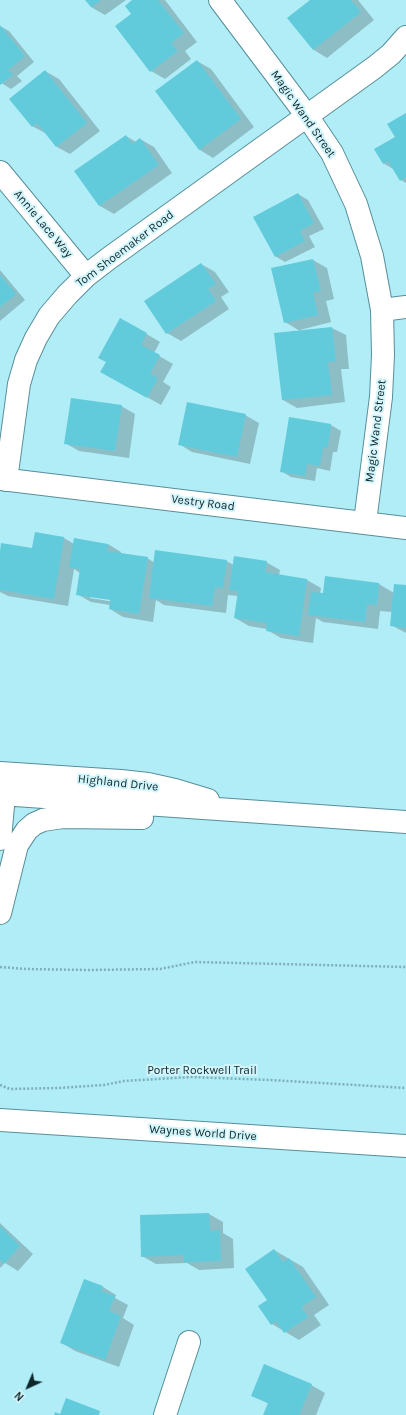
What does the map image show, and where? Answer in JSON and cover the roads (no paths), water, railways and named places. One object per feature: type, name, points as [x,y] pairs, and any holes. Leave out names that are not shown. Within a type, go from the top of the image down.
[{"type":"street","name":"Magic Wand Street","points":[[220,0],[307,116],[332,153],[356,204],[372,256],[382,310],[384,355],[381,397],[365,522]]},
{"type":"street","name":"Tom Shoemaker Road","points":[[3,479],[19,384],[26,360],[36,338],[49,316],[67,295],[86,276],[375,67],[391,54],[406,37]]},
{"type":"street","name":"Annie Lace Way","points":[[0,172],[86,276]]},
{"type":"street","points":[[382,310],[406,307]]},
{"type":"street","name":"Vestry Road","points":[[3,479],[406,528]]},
{"type":"street","name":"Highland Drive","points":[[0,773],[148,784],[175,790],[233,810]]},
{"type":"street","points":[[0,839],[2,794]]},
{"type":"street","name":"Highland Drive","points":[[2,794],[406,822]]},
{"type":"street","points":[[0,913],[17,845],[27,830],[43,820],[63,817],[177,818],[214,814],[233,810]]},
{"type":"street","name":"Waynes World Drive","points":[[0,1120],[406,1146]]},
{"type":"street","points":[[165,1415],[189,1342]]}]
